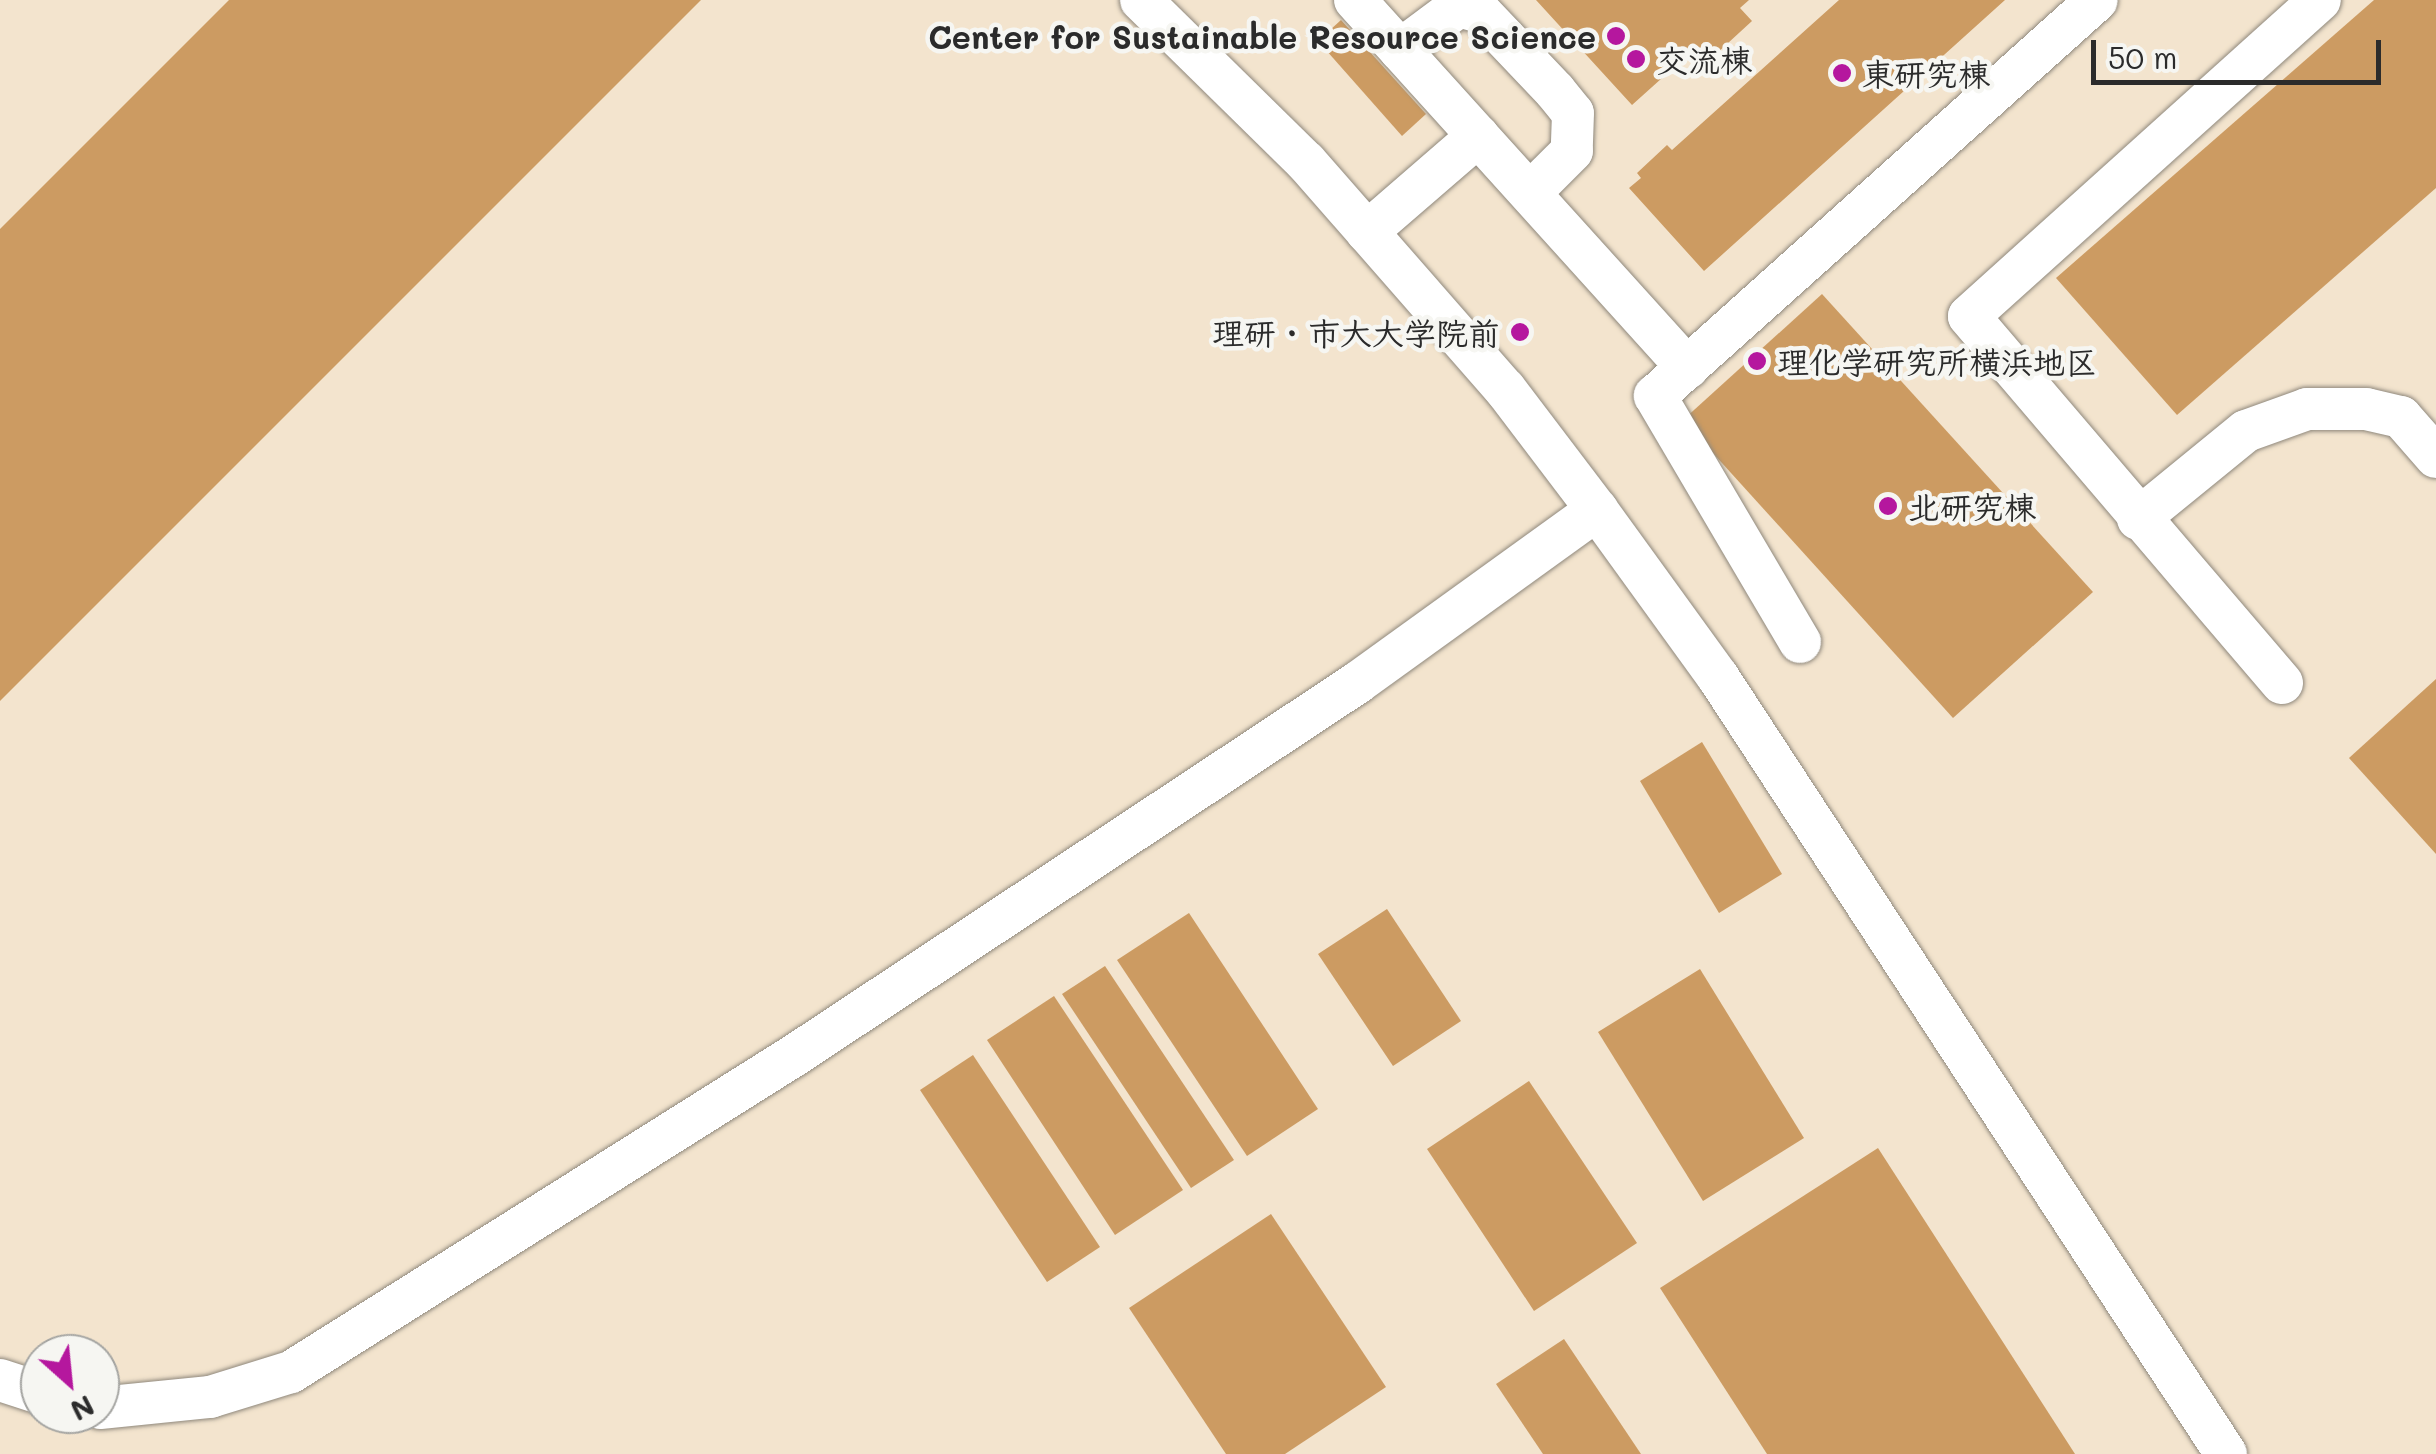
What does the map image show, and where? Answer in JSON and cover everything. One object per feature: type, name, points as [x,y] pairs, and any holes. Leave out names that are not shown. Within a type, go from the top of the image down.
[{"type":"street","points":[[1141,0],[1367,232],[1505,389],[1597,510],[1718,677],[2226,1454]]},
{"type":"street","points":[[1355,0],[1688,368]]},
{"type":"street","points":[[1800,642],[1656,404],[1655,396],[2097,0]]},
{"type":"street","points":[[2282,683],[2138,519],[1969,316],[2320,0]]},
{"type":"street","points":[[1400,50],[1460,6],[1480,12],[1555,91],[1572,113],[1572,151],[1530,194]]},
{"type":"street","points":[[1367,232],[1478,136]]},
{"type":"street","points":[[2138,519],[2246,431],[2307,409],[2366,409],[2401,417],[2436,457]]},
{"type":"street","points":[[120,1406],[210,1397],[290,1372],[828,1033],[1357,683],[1597,510]]},
{"type":"building","points":[[229,0],[701,0],[0,701],[0,229]]},
{"type":"building","name":"交流棟","points":[[1536,0],[1749,0],[1740,8],[1752,21],[1703,66],[1691,52],[1632,105]]},
{"type":"building","name":"東研究棟","points":[[1839,0],[2005,0],[1704,271],[1629,188],[1641,178],[1637,173],[1667,145],[1672,150]]},
{"type":"building","points":[[2374,0],[2436,0],[2436,188],[2177,415],[2056,278]]},
{"type":"building","points":[[1341,20],[1426,114],[1402,136],[1318,41]]},
{"type":"building","name":"北研究棟","points":[[1822,294],[2093,592],[1953,718],[1683,420]]},
{"type":"building","points":[[2436,679],[2436,854],[2349,758]]},
{"type":"building","points":[[1702,742],[1782,874],[1719,913],[1640,781]]},
{"type":"building","points":[[1387,909],[1461,1021],[1393,1066],[1318,954]]},
{"type":"building","points":[[1189,913],[1318,1109],[1247,1156],[1117,960]]},
{"type":"building","points":[[1105,966],[1234,1160],[1191,1188],[1062,994]]},
{"type":"building","points":[[1700,969],[1804,1138],[1703,1201],[1598,1032]]},
{"type":"building","points":[[1054,996],[1183,1190],[1115,1235],[987,1040]]},
{"type":"building","points":[[973,1055],[1100,1247],[1047,1282],[920,1090]]},
{"type":"building","points":[[1529,1081],[1637,1243],[1534,1311],[1427,1149]]},
{"type":"building","points":[[1878,1148],[2075,1454],[1767,1454],[1660,1288]]},
{"type":"building","points":[[1271,1214],[1386,1387],[1285,1454],[1226,1454],[1129,1308]]},
{"type":"building","points":[[1564,1339],[1641,1454],[1543,1454],[1496,1384]]},
{"type":"place","name":"Center for Sustainable Resource Science","points":[[1616,36]]},
{"type":"place","name":"交流棟","points":[[1636,59]]},
{"type":"place","name":"東研究棟","points":[[1842,73]]},
{"type":"place","name":"理研・市大大学院前","points":[[1520,332]]},
{"type":"place","name":"理化学研究所横浜地区","points":[[1757,361]]},
{"type":"place","name":"北研究棟","points":[[1888,506]]}]
